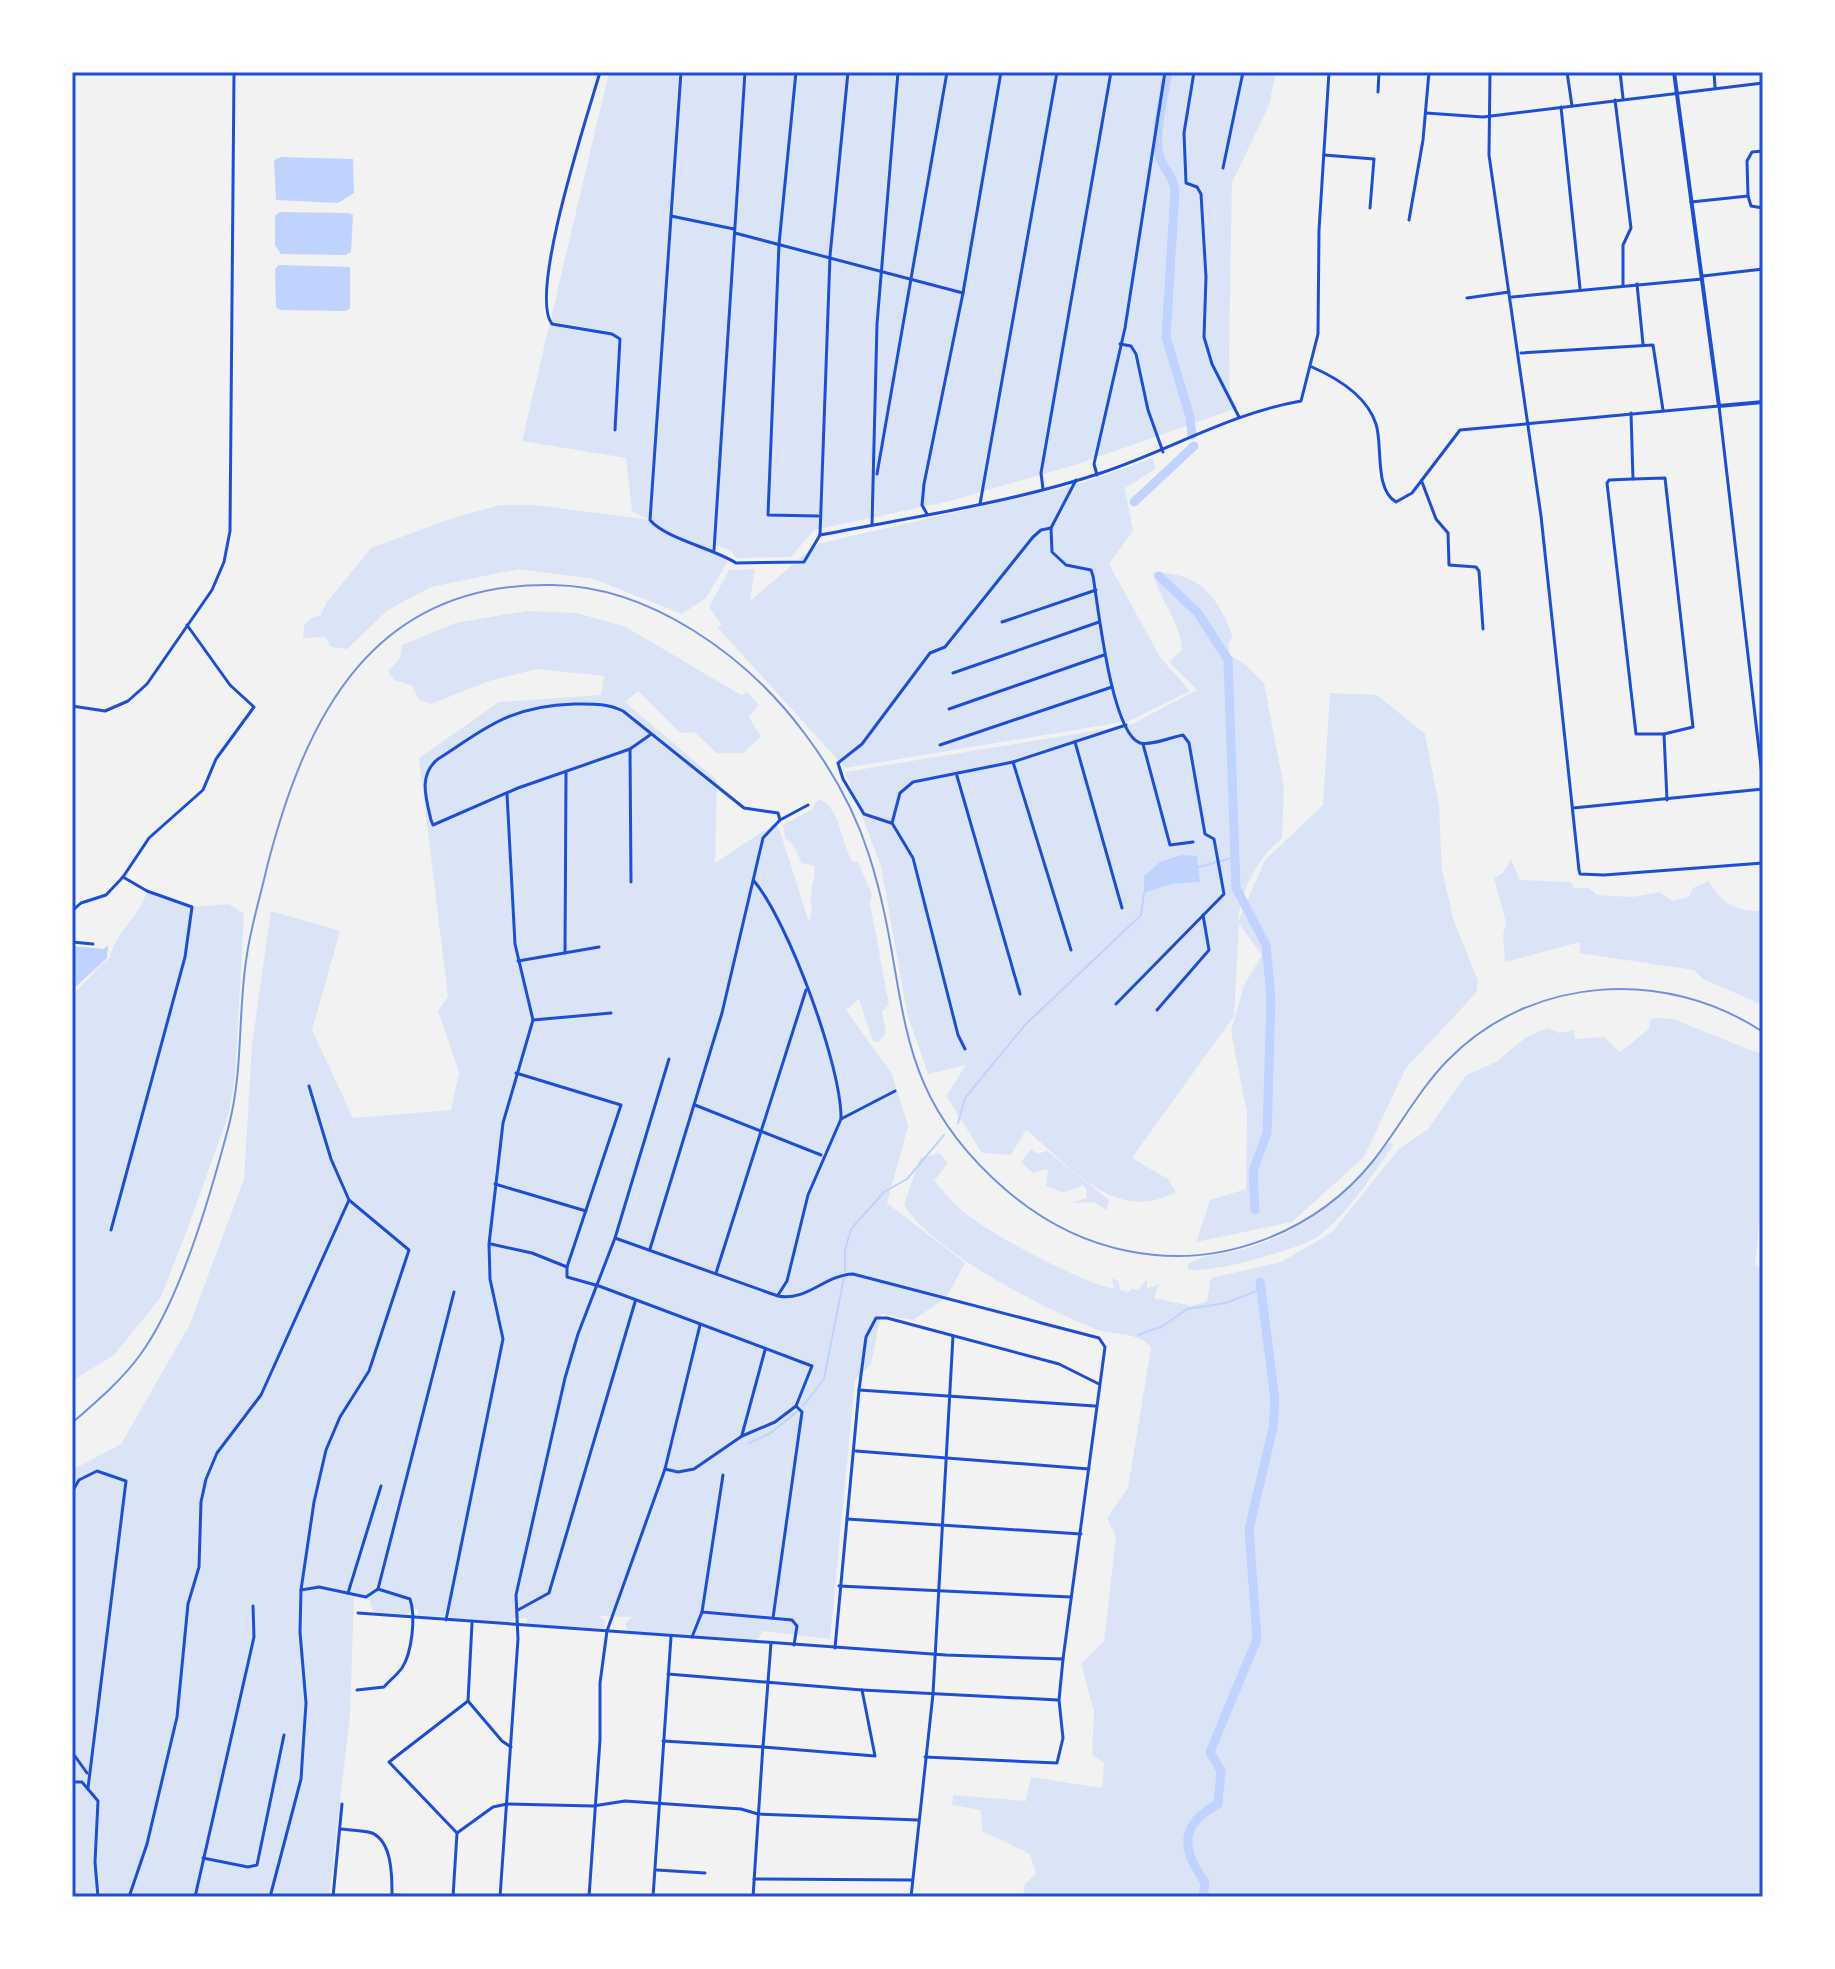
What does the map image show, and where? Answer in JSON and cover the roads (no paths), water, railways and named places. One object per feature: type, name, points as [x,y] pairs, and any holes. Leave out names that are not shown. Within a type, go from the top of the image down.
[{"type":"street","points":[[72,706],[105,711],[128,701],[147,684],[212,590],[224,562],[230,531],[234,72]]},
{"type":"street","points":[[600,72],[568,182],[544,298],[552,324],[612,334],[620,339],[615,430]]},
{"type":"street","points":[[681,72],[650,520],[736,563],[801,563],[810,557],[820,535],[818,516],[830,256],[848,72]]},
{"type":"street","points":[[714,550],[745,72]]},
{"type":"street","points":[[796,72],[779,244],[768,515],[818,516]]},
{"type":"street","points":[[872,525],[877,324],[884,273],[898,72]]},
{"type":"street","points":[[875,485],[947,72]]},
{"type":"street","points":[[927,514],[922,505],[924,484],[963,293],[1001,72]]},
{"type":"street","points":[[980,504],[1057,72]]},
{"type":"street","points":[[1043,489],[1041,473],[1111,72]]},
{"type":"street","points":[[1097,475],[1094,464],[1120,344],[1165,72]]},
{"type":"street","points":[[1194,72],[1184,133],[1186,183],[1197,187],[1201,194],[1206,277],[1204,337],[1213,366],[1239,417]]},
{"type":"street","points":[[1223,168],[1243,72]]},
{"type":"street","points":[[820,535],[980,504],[1097,475],[1163,452],[1239,417],[1301,401],[1318,334],[1329,72]]},
{"type":"street","points":[[1378,92],[1379,72]]},
{"type":"street","points":[[1409,220],[1426,113],[1429,72]]},
{"type":"street","points":[[1490,72],[1489,155],[1521,353],[1580,874],[1763,863]]},
{"type":"street","points":[[1567,72],[1572,106]]},
{"type":"street","points":[[1620,72],[1623,98]]},
{"type":"street","points":[[1573,808],[1667,800],[1763,786],[1719,406],[1674,72]]},
{"type":"street","points":[[1714,72],[1715,87]]},
{"type":"street","points":[[1426,113],[1488,116],[1676,91],[1763,83]]},
{"type":"street","points":[[1615,99],[1631,228],[1623,245],[1623,285]]},
{"type":"street","points":[[1561,107],[1580,288]]},
{"type":"street","points":[[1763,151],[1752,152],[1747,161],[1751,206],[1763,208]]},
{"type":"street","points":[[1324,155],[1374,159],[1370,208]]},
{"type":"street","points":[[1691,202],[1748,196]]},
{"type":"street","points":[[669,215],[963,293]]},
{"type":"street","points":[[1512,297],[1763,269]]},
{"type":"street","points":[[1637,284],[1643,344]]},
{"type":"street","points":[[1467,298],[1509,292]]},
{"type":"street","points":[[1120,344],[1131,346],[1136,354],[1156,439],[1163,452]]},
{"type":"street","points":[[1521,353],[1643,344],[1655,347],[1663,410]]},
{"type":"street","points":[[1312,367],[1342,383],[1371,413],[1388,497],[1400,502],[1422,482],[1460,430],[1763,402]]},
{"type":"street","points":[[1631,413],[1633,479]]},
{"type":"street","points":[[1665,478],[1693,727],[1664,734],[1636,734],[1607,483],[1609,480],[1633,479],[1665,478]]},
{"type":"street","points":[[1076,480],[1051,528],[1052,552],[1066,565],[1091,570],[1112,687],[1126,725],[1136,741],[1143,744],[1183,735],[1189,743],[1205,834],[1214,839],[1224,894],[1116,1004]]},
{"type":"street","points":[[1422,482],[1436,519],[1448,533],[1449,565],[1476,567],[1479,571],[1483,629]]},
{"type":"street","points":[[965,1049],[958,1035],[913,858],[892,823],[864,814],[843,779],[838,763],[862,744],[930,653],[945,647],[1033,537],[1041,530],[1051,528]]},
{"type":"street","points":[[1002,622],[1096,590]]},
{"type":"street","points":[[953,673],[1099,622]]},
{"type":"street","points":[[72,911],[81,903],[106,895],[123,877],[149,838],[203,790],[216,759],[254,707],[230,685],[187,625]]},
{"type":"street","points":[[949,709],[1104,655]]},
{"type":"street","points":[[940,745],[1112,687]]},
{"type":"street","points":[[1753,689],[1763,687]]},
{"type":"street","points":[[650,735],[630,749],[433,825],[424,776],[427,768],[497,720],[544,705],[613,706],[744,808],[773,811],[778,813],[780,820]]},
{"type":"street","points":[[892,823],[900,793],[908,785],[1013,762],[1126,725]]},
{"type":"street","points":[[1664,734],[1667,800]]},
{"type":"street","points":[[1075,742],[1122,908]]},
{"type":"street","points":[[1143,744],[1170,845],[1193,842]]},
{"type":"street","points":[[630,749],[631,882]]},
{"type":"street","points":[[1013,762],[1071,950]]},
{"type":"street","points":[[565,953],[566,772]]},
{"type":"street","points":[[957,776],[1020,994]]},
{"type":"street","points":[[446,1620],[503,1339],[492,1289],[489,1244],[503,1123],[533,1020],[518,961],[507,794]]},
{"type":"street","points":[[650,1249],[722,1013],[763,838],[780,820],[808,805]]},
{"type":"street","points":[[111,1230],[185,957],[192,907],[147,891],[123,877]]},
{"type":"street","points":[[754,880],[778,922],[806,990],[840,1088],[841,1119],[823,1155],[787,1281],[778,1296]]},
{"type":"street","points":[[1157,1010],[1209,950],[1203,915]]},
{"type":"street","points":[[72,942],[93,944]]},
{"type":"street","points":[[518,961],[599,947]]},
{"type":"street","points":[[716,1273],[806,990]]},
{"type":"street","points":[[533,1020],[611,1013]]},
{"type":"street","points":[[500,1897],[519,1624],[516,1595],[565,1378],[578,1334],[615,1238],[669,1059]]},
{"type":"street","points":[[516,1073],[621,1105],[567,1267],[567,1277],[599,1286],[812,1366],[796,1406],[775,1422],[742,1436],[694,1469],[678,1472],[665,1469]]},
{"type":"street","points":[[270,1897],[301,1779],[304,1750],[306,1703],[300,1632],[304,1552],[326,1450],[340,1417],[369,1371],[409,1250],[349,1200],[331,1159],[309,1086]]},
{"type":"street","points":[[841,1119],[895,1091]]},
{"type":"street","points":[[695,1105],[823,1155]]},
{"type":"street","points":[[495,1184],[586,1211]]},
{"type":"street","points":[[129,1897],[147,1844],[177,1717],[188,1604],[199,1567],[202,1493],[217,1453],[261,1395],[349,1200]]},
{"type":"street","points":[[615,1238],[791,1299],[840,1274],[853,1274],[1099,1338],[1105,1347],[1063,1659],[1059,1700],[1063,1738],[1055,1765],[925,1757]]},
{"type":"street","points":[[489,1244],[532,1253],[567,1267]]},
{"type":"street","points":[[301,1590],[319,1587],[366,1597],[378,1589],[454,1292]]},
{"type":"street","points":[[518,1610],[549,1593],[635,1302]]},
{"type":"street","points":[[835,1648],[839,1586],[856,1451],[859,1390],[866,1337],[876,1318],[887,1318],[1059,1364],[1099,1384]]},
{"type":"street","points":[[589,1897],[600,1740],[600,1683],[607,1631],[665,1469],[700,1325]]},
{"type":"street","points":[[911,1897],[933,1694],[953,1336]]},
{"type":"street","points":[[742,1436],[745,1414],[765,1350]]},
{"type":"street","points":[[859,1390],[1097,1406]]},
{"type":"street","points":[[773,1618],[802,1412],[796,1406]]},
{"type":"street","points":[[856,1451],[948,1461],[1089,1469]]},
{"type":"street","points":[[72,1492],[79,1480],[97,1471],[126,1481],[87,1773],[88,1788]]},
{"type":"street","points":[[692,1637],[702,1612],[723,1475]]},
{"type":"street","points":[[348,1593],[381,1486]]},
{"type":"street","points":[[847,1519],[1081,1534]]},
{"type":"street","points":[[839,1586],[1072,1597]]},
{"type":"street","points":[[357,1690],[384,1687],[402,1669],[412,1619],[410,1599],[378,1589]]},
{"type":"street","points":[[195,1897],[254,1637],[253,1606]]},
{"type":"street","points":[[702,1612],[796,1622],[794,1645]]},
{"type":"street","points":[[358,1613],[935,1655],[1063,1659]]},
{"type":"street","points":[[472,1622],[468,1701],[502,1741],[511,1747]]},
{"type":"street","points":[[653,1897],[671,1636]]},
{"type":"street","points":[[753,1897],[771,1643]]},
{"type":"street","points":[[668,1674],[767,1684],[1059,1700]]},
{"type":"street","points":[[663,1741],[875,1756],[862,1690]]},
{"type":"street","points":[[453,1897],[457,1833],[389,1762],[468,1701]]},
{"type":"street","points":[[203,1858],[248,1867],[257,1865],[284,1735]]},
{"type":"street","points":[[72,1752],[87,1773]]},
{"type":"street","points":[[72,1782],[82,1782],[98,1801],[95,1862],[98,1897]]},
{"type":"street","points":[[457,1833],[493,1807],[507,1804],[593,1806],[625,1801],[741,1809],[758,1814],[918,1820]]},
{"type":"street","points":[[333,1897],[342,1804]]},
{"type":"street","points":[[340,1829],[373,1833],[378,1838],[389,1855],[392,1896],[444,1897]]},
{"type":"street","points":[[655,1869],[705,1873]]},
{"type":"street","points":[[754,1879],[912,1880]]},
{"type":"water","points":[[281,157],[353,159],[354,193],[338,203],[276,200],[274,160]]},
{"type":"water","points":[[280,212],[353,215],[351,252],[345,255],[281,254],[275,245],[275,216]]},
{"type":"water","points":[[279,265],[350,267],[350,308],[346,311],[280,310],[276,307],[275,269]]},
{"type":"water","points":[[1181,855],[1197,856],[1200,882],[1171,884],[1144,893],[1144,876],[1160,862]]},
{"type":"water","points":[[108,945],[107,958],[72,990],[72,946],[104,949]]},
{"type":"waterway","points":[[1168,72],[1158,141],[1159,156],[1175,191],[1166,337],[1190,417],[1192,435]]},
{"type":"waterway","points":[[1134,502],[1194,446]]},
{"type":"waterway","points":[[1159,576],[1198,613],[1228,660],[1236,888],[1266,945],[1271,998],[1267,1133],[1253,1171],[1255,1210]]},
{"type":"waterway","points":[[1199,867],[1235,857]]},
{"type":"waterway","points":[[958,1123],[965,1098],[1025,1025],[1141,915],[1144,893]]},
{"type":"waterway","points":[[845,1271],[845,1250],[851,1229],[884,1192],[907,1179],[944,1135]]},
{"type":"waterway","points":[[803,1406],[824,1379],[844,1277]]},
{"type":"waterway","points":[[1203,1897],[1205,1882],[1191,1859],[1188,1838],[1196,1820],[1218,1804],[1221,1771],[1210,1752],[1257,1639],[1249,1529],[1273,1428],[1275,1401],[1260,1282]]},
{"type":"waterway","points":[[1138,1335],[1163,1326],[1187,1309],[1226,1303],[1261,1289]]},
{"type":"waterway","points":[[749,1443],[769,1434],[797,1412]]},
{"type":"railway","points":[[72,1423],[140,1355],[169,1305],[193,1244],[229,1125],[248,949],[267,867],[303,758],[327,710],[357,668],[393,633],[437,606],[490,590],[552,585],[589,589],[661,612],[726,653],[782,706],[824,762],[850,807],[863,839],[882,904],[908,1034],[920,1073],[938,1112],[966,1151],[1006,1190],[1048,1220],[1094,1242],[1162,1256],[1197,1255],[1230,1250],[1294,1226],[1350,1186],[1373,1161],[1447,1061],[1480,1032],[1518,1011],[1558,997],[1599,990],[1642,990],[1684,997],[1725,1011],[1763,1032]]}]
